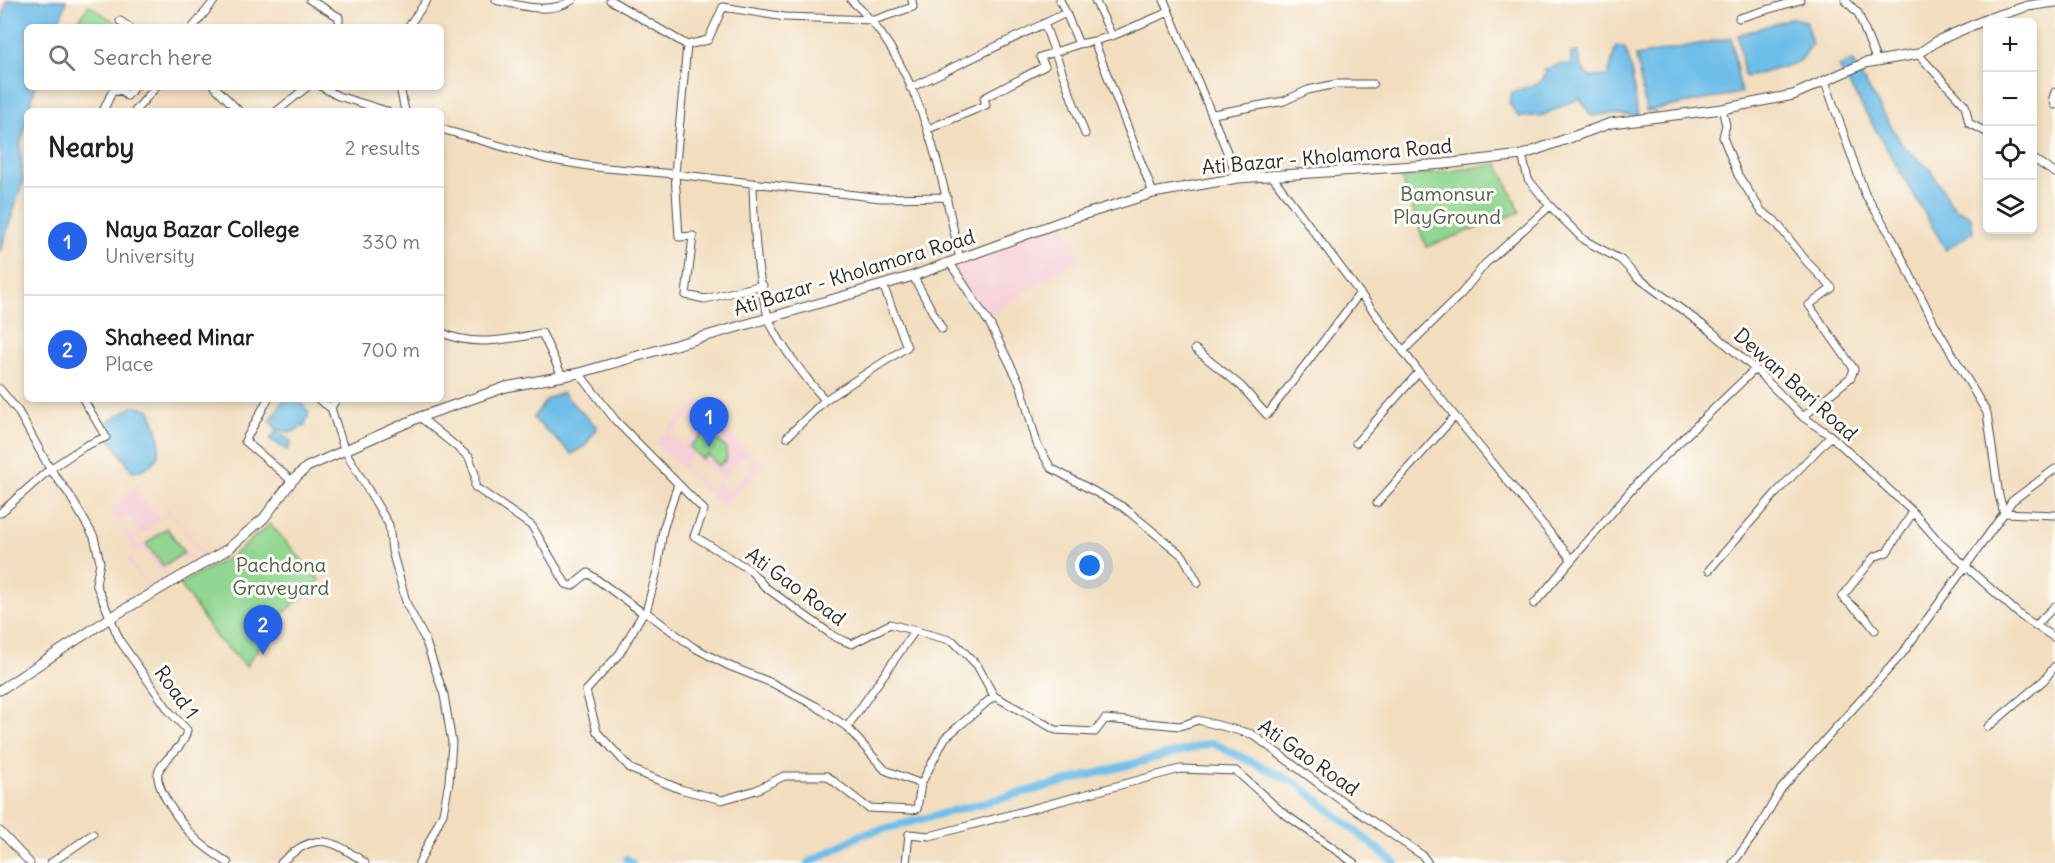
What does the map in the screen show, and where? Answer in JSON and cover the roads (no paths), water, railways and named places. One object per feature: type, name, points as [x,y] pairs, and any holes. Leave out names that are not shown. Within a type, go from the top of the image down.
[{"type":"main road","points":[[1876,59],[1918,54],[1939,40],[1987,19],[2028,6],[2055,2]]},
{"type":"main road","name":"Ati Bazar - Kholamora Road","points":[[0,690],[110,618],[228,549],[264,518],[292,481],[307,467],[344,448],[420,417],[506,387],[579,374],[883,285],[1063,221],[1153,193],[1238,178],[1522,155],[1611,123],[1722,109],[1793,95],[1876,59]]},
{"type":"street","points":[[195,24],[215,0]]},
{"type":"street","points":[[310,0],[339,17],[339,24]]},
{"type":"street","points":[[410,24],[427,0]]},
{"type":"street","points":[[496,0],[541,8],[561,7],[573,0]]},
{"type":"street","points":[[610,0],[687,45],[708,40],[723,4],[785,17],[874,20],[913,7],[912,0]]},
{"type":"street","points":[[851,0],[874,20],[910,88],[928,129],[942,172],[960,259]]},
{"type":"street","points":[[1060,0],[1079,44]]},
{"type":"street","points":[[1095,0],[1112,36]]},
{"type":"street","points":[[1164,0],[1238,178]]},
{"type":"street","points":[[1739,18],[1800,0]]},
{"type":"street","points":[[1845,0],[1858,13],[1876,59]]},
{"type":"street","points":[[928,129],[986,105],[984,98],[1045,66],[1040,57],[1112,36],[1169,12]]},
{"type":"street","points":[[910,88],[1066,13]]},
{"type":"street","points":[[120,21],[124,24]]},
{"type":"street","points":[[1044,23],[1085,134]]},
{"type":"street","points":[[1094,41],[1153,193]]},
{"type":"street","points":[[687,45],[675,174],[679,237],[693,236],[686,295],[705,299],[763,285]]},
{"type":"street","points":[[1918,54],[1965,105],[1969,123],[1983,130]]},
{"type":"street","points":[[1827,80],[1865,194],[1891,236],[1934,323],[1987,413],[1999,496],[2004,513]]},
{"type":"street","points":[[1213,114],[1284,101],[1308,90],[1336,84],[1373,84]]},
{"type":"street","points":[[104,108],[112,92],[122,90],[127,96],[132,90]]},
{"type":"street","points":[[138,108],[153,90]]},
{"type":"street","points":[[218,90],[236,108]]},
{"type":"street","points":[[281,108],[303,90]]},
{"type":"street","points":[[327,90],[338,96],[377,108]]},
{"type":"street","points":[[401,90],[404,108]]},
{"type":"street","points":[[2055,92],[2053,98],[2055,105]]},
{"type":"street","points":[[1722,109],[1725,126],[1723,137],[1738,175],[1762,212],[1775,221],[1807,262],[1832,288],[1809,305],[1854,369],[1851,377],[1803,417]]},
{"type":"street","points":[[444,130],[546,159],[595,167],[881,198],[947,197]]},
{"type":"street","name":"Dewan Bari Road","points":[[1522,155],[1528,178],[1550,206],[1584,240],[1621,260],[1637,277],[1712,331],[1755,369],[1803,417],[1831,436],[1893,497],[1913,512],[1940,543],[2021,616],[2055,638]]},
{"type":"street","points":[[2037,161],[2055,173]]},
{"type":"street","points":[[1272,176],[1419,372],[1572,560]]},
{"type":"street","points":[[753,183],[755,238],[768,318],[802,375],[825,400]]},
{"type":"street","points":[[1403,351],[1461,294],[1485,264],[1550,206]]},
{"type":"street","points":[[950,263],[991,326],[1021,386],[1037,444],[1052,468],[1123,507],[1183,556],[1198,584]]},
{"type":"street","points":[[913,276],[942,329]]},
{"type":"street","points":[[786,437],[825,400],[907,347],[883,285]]},
{"type":"street","points":[[1195,349],[1241,386],[1267,415],[1360,293]]},
{"type":"street","points":[[444,334],[457,340],[506,340],[542,333],[562,376]]},
{"type":"street","points":[[1534,604],[1638,483],[1755,369]]},
{"type":"street","points":[[1356,443],[1419,372]]},
{"type":"street","points":[[579,374],[616,421],[678,484],[663,530],[657,572],[645,612],[620,653],[586,691],[597,732],[631,769],[680,789],[722,800],[756,790],[784,776],[827,776],[868,808],[916,809],[921,784],[945,738],[994,696]]},
{"type":"street","name":"Road 1","points":[[0,389],[18,411],[50,469],[93,537],[100,562],[96,584],[120,641],[170,712],[187,729],[185,740],[160,768],[158,781],[174,813],[198,841],[228,863]]},
{"type":"street","points":[[0,513],[50,469],[85,446],[106,437],[85,402]]},
{"type":"street","points":[[266,402],[245,441],[292,481]]},
{"type":"street","points":[[322,402],[331,408],[344,448],[388,525],[392,551],[407,605],[425,639],[444,695],[452,743],[449,782],[443,813],[419,863]]},
{"type":"street","points":[[331,408],[334,402]]},
{"type":"street","points":[[1377,503],[1455,416]]},
{"type":"street","points":[[420,417],[469,457],[475,474],[475,487],[532,526],[566,584],[572,586],[588,573],[693,647],[816,706],[847,727],[885,770],[921,784]]},
{"type":"street","points":[[1710,570],[1776,493],[1831,436]]},
{"type":"street","points":[[1733,863],[1757,831],[1781,789],[1902,654],[2012,501],[2055,470]]},
{"type":"street","name":"Ati Gao Road","points":[[678,484],[704,510],[694,536],[750,570],[765,587],[835,637],[852,644],[890,624],[953,641],[977,665],[994,696],[1056,730],[1095,732],[1105,719],[1180,726],[1198,720],[1252,734],[1335,796],[1422,855],[1428,863]]},
{"type":"street","points":[[1875,630],[1865,617],[1842,597],[1874,557],[1887,552],[1913,512]]},
{"type":"street","points":[[2004,513],[2055,515]]},
{"type":"street","points":[[2035,626],[2055,606]]},
{"type":"street","points":[[847,727],[914,632]]},
{"type":"street","points":[[1988,727],[2044,680],[2055,666]]},
{"type":"street","points":[[906,863],[909,834],[930,836],[1180,769],[1236,771],[1282,812],[1354,863]]},
{"type":"street","points":[[0,831],[30,863]]},
{"type":"street","points":[[51,863],[93,834]]},
{"type":"street","points":[[281,863],[306,843],[318,842],[339,846],[365,863]]},
{"type":"water","points":[[7,0],[66,0],[57,24],[24,24],[24,90],[34,90],[30,108],[24,108],[24,130],[20,146],[23,182],[0,252],[0,31]]},
{"type":"water","points":[[1792,18],[1806,21],[1812,44],[1801,60],[1748,77],[1744,75],[1738,35]]},
{"type":"water","points":[[1731,38],[1741,93],[1646,111],[1636,56]]},
{"type":"water","points":[[1616,46],[1625,48],[1628,56],[1638,116],[1608,114],[1591,116],[1580,98],[1541,116],[1519,117],[1509,103],[1512,92],[1540,83],[1547,72],[1544,70],[1560,64],[1571,65],[1571,53],[1579,52],[1581,67],[1590,77],[1608,76]]},
{"type":"water","points":[[1852,61],[1903,146],[1930,169],[1953,207],[1971,217],[1973,232],[1946,250],[1839,67]]},
{"type":"water","points":[[562,393],[597,427],[586,445],[572,454],[533,418],[547,399]]},
{"type":"water","points":[[282,402],[300,402],[309,413],[305,425],[291,433],[278,430],[270,422]]},
{"type":"water","points":[[134,406],[149,409],[157,429],[159,448],[153,463],[133,472],[110,439],[109,421]]},
{"type":"water","points":[[276,431],[292,442],[287,450],[270,439]]},
{"type":"waterway","points":[[808,863],[861,835],[1212,743],[1298,784],[1395,863]]},
{"type":"waterway","points":[[627,859],[632,863]]},
{"type":"place","name":"Naya Bazar College","points":[[709,447]]},
{"type":"place","name":"Shaheed Minar","points":[[263,655]]},
{"type":"park label","name":"Bamonsur PlayGround","points":[[1447,204]]},
{"type":"park label","name":"Pachdona Graveyard","points":[[281,576]]}]
